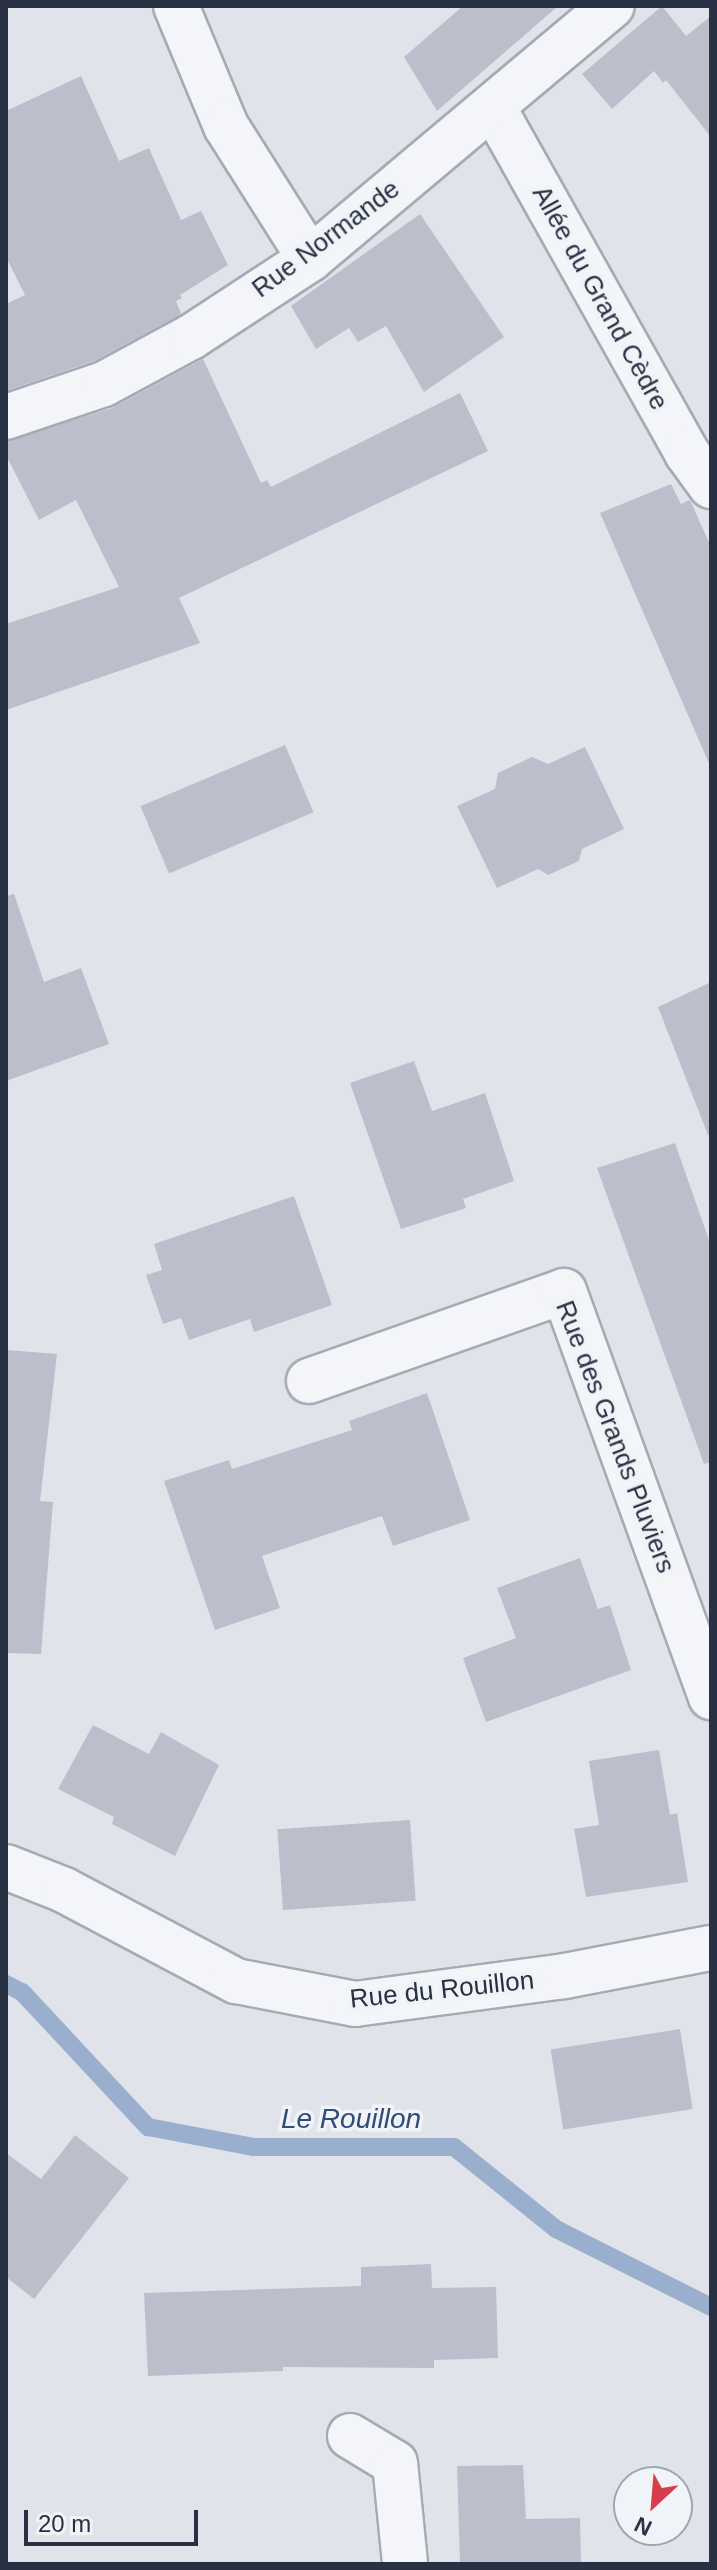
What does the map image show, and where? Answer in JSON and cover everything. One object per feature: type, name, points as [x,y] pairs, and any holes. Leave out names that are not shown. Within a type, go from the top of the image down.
[{"type":"street","points":[[176,6],[226,126],[310,259]]},
{"type":"street","name":"Rue Normande","points":[[6,417],[104,384],[191,337],[310,259],[612,6]]},
{"type":"street","name":"Allée du Grand Cèdre","points":[[493,107],[687,453],[711,486]]},
{"type":"street","name":"Rue des Grands Pluviers","points":[[309,1381],[564,1291],[711,1697]]},
{"type":"street","name":"Rue du Rouillon","points":[[6,1867],[64,1890],[236,1981],[355,2004],[565,1976],[711,1948]]},
{"type":"street","points":[[350,2436],[395,2463],[405,2564]]},
{"type":"building","points":[[463,6],[558,6],[437,111],[404,57]]},
{"type":"building","points":[[662,6],[686,36],[711,16],[711,137],[666,80],[663,83],[654,71],[612,109],[582,74]]},
{"type":"building","points":[[81,76],[119,161],[149,148],[181,220],[201,211],[228,265],[180,295],[182,298],[176,301],[181,313],[178,316],[94,361],[6,391],[6,304],[25,295],[6,257],[6,111]]},
{"type":"building","points":[[420,214],[504,337],[424,392],[386,326],[358,342],[349,328],[316,349],[291,306]]},
{"type":"building","points":[[203,359],[261,483],[267,480],[271,487],[460,393],[488,451],[179,598],[200,643],[6,710],[6,624],[119,587],[76,500],[39,520],[6,455],[6,441],[112,408]]},
{"type":"building","points":[[671,484],[681,504],[690,500],[711,547],[711,768],[600,513]]},
{"type":"building","points":[[285,745],[314,812],[169,874],[140,806]]},
{"type":"building","points":[[585,747],[624,829],[582,849],[579,861],[548,875],[538,869],[497,888],[457,806],[495,789],[498,773],[532,757],[548,764]]},
{"type":"building","points":[[14,894],[44,982],[81,968],[109,1044],[6,1081],[6,896]]},
{"type":"building","points":[[711,982],[711,1134],[708,1135],[658,1007]]},
{"type":"building","points":[[414,1061],[432,1111],[485,1093],[514,1181],[463,1199],[466,1208],[401,1229],[350,1083]]},
{"type":"building","points":[[675,1143],[711,1246],[711,1462],[704,1464],[597,1168]]},
{"type":"building","points":[[294,1196],[332,1305],[254,1332],[250,1319],[189,1340],[181,1318],[163,1324],[146,1275],[162,1270],[154,1244]]},
{"type":"building","points":[[6,1350],[57,1354],[40,1501],[53,1502],[41,1654],[6,1653]]},
{"type":"building","points":[[427,1393],[470,1520],[393,1546],[382,1516],[262,1556],[280,1608],[215,1630],[164,1481],[229,1460],[232,1469],[352,1430],[349,1421]]},
{"type":"building","points":[[580,1558],[598,1609],[610,1605],[631,1670],[486,1722],[463,1658],[516,1638],[497,1588]]},
{"type":"building","points":[[93,1725],[149,1754],[161,1732],[219,1765],[175,1856],[112,1824],[114,1817],[58,1789]]},
{"type":"building","points":[[659,1750],[670,1815],[677,1813],[688,1882],[586,1897],[574,1829],[599,1825],[589,1761]]},
{"type":"building","points":[[410,1820],[416,1901],[283,1910],[277,1829]]},
{"type":"building","points":[[680,2029],[693,2109],[563,2129],[551,2049]]},
{"type":"building","points":[[75,2135],[129,2178],[34,2299],[6,2277],[6,2153],[41,2179]]},
{"type":"building","points":[[431,2264],[432,2288],[496,2287],[498,2358],[434,2360],[434,2368],[283,2367],[283,2371],[148,2376],[144,2293],[361,2286],[361,2267]]},
{"type":"building","points":[[523,2465],[526,2519],[580,2518],[581,2564],[460,2564],[457,2466]]},
{"type":"waterway","name":"Le Rouillon","points":[[6,1984],[22,1992],[148,2127],[254,2147],[454,2147],[556,2229],[711,2307]]}]
